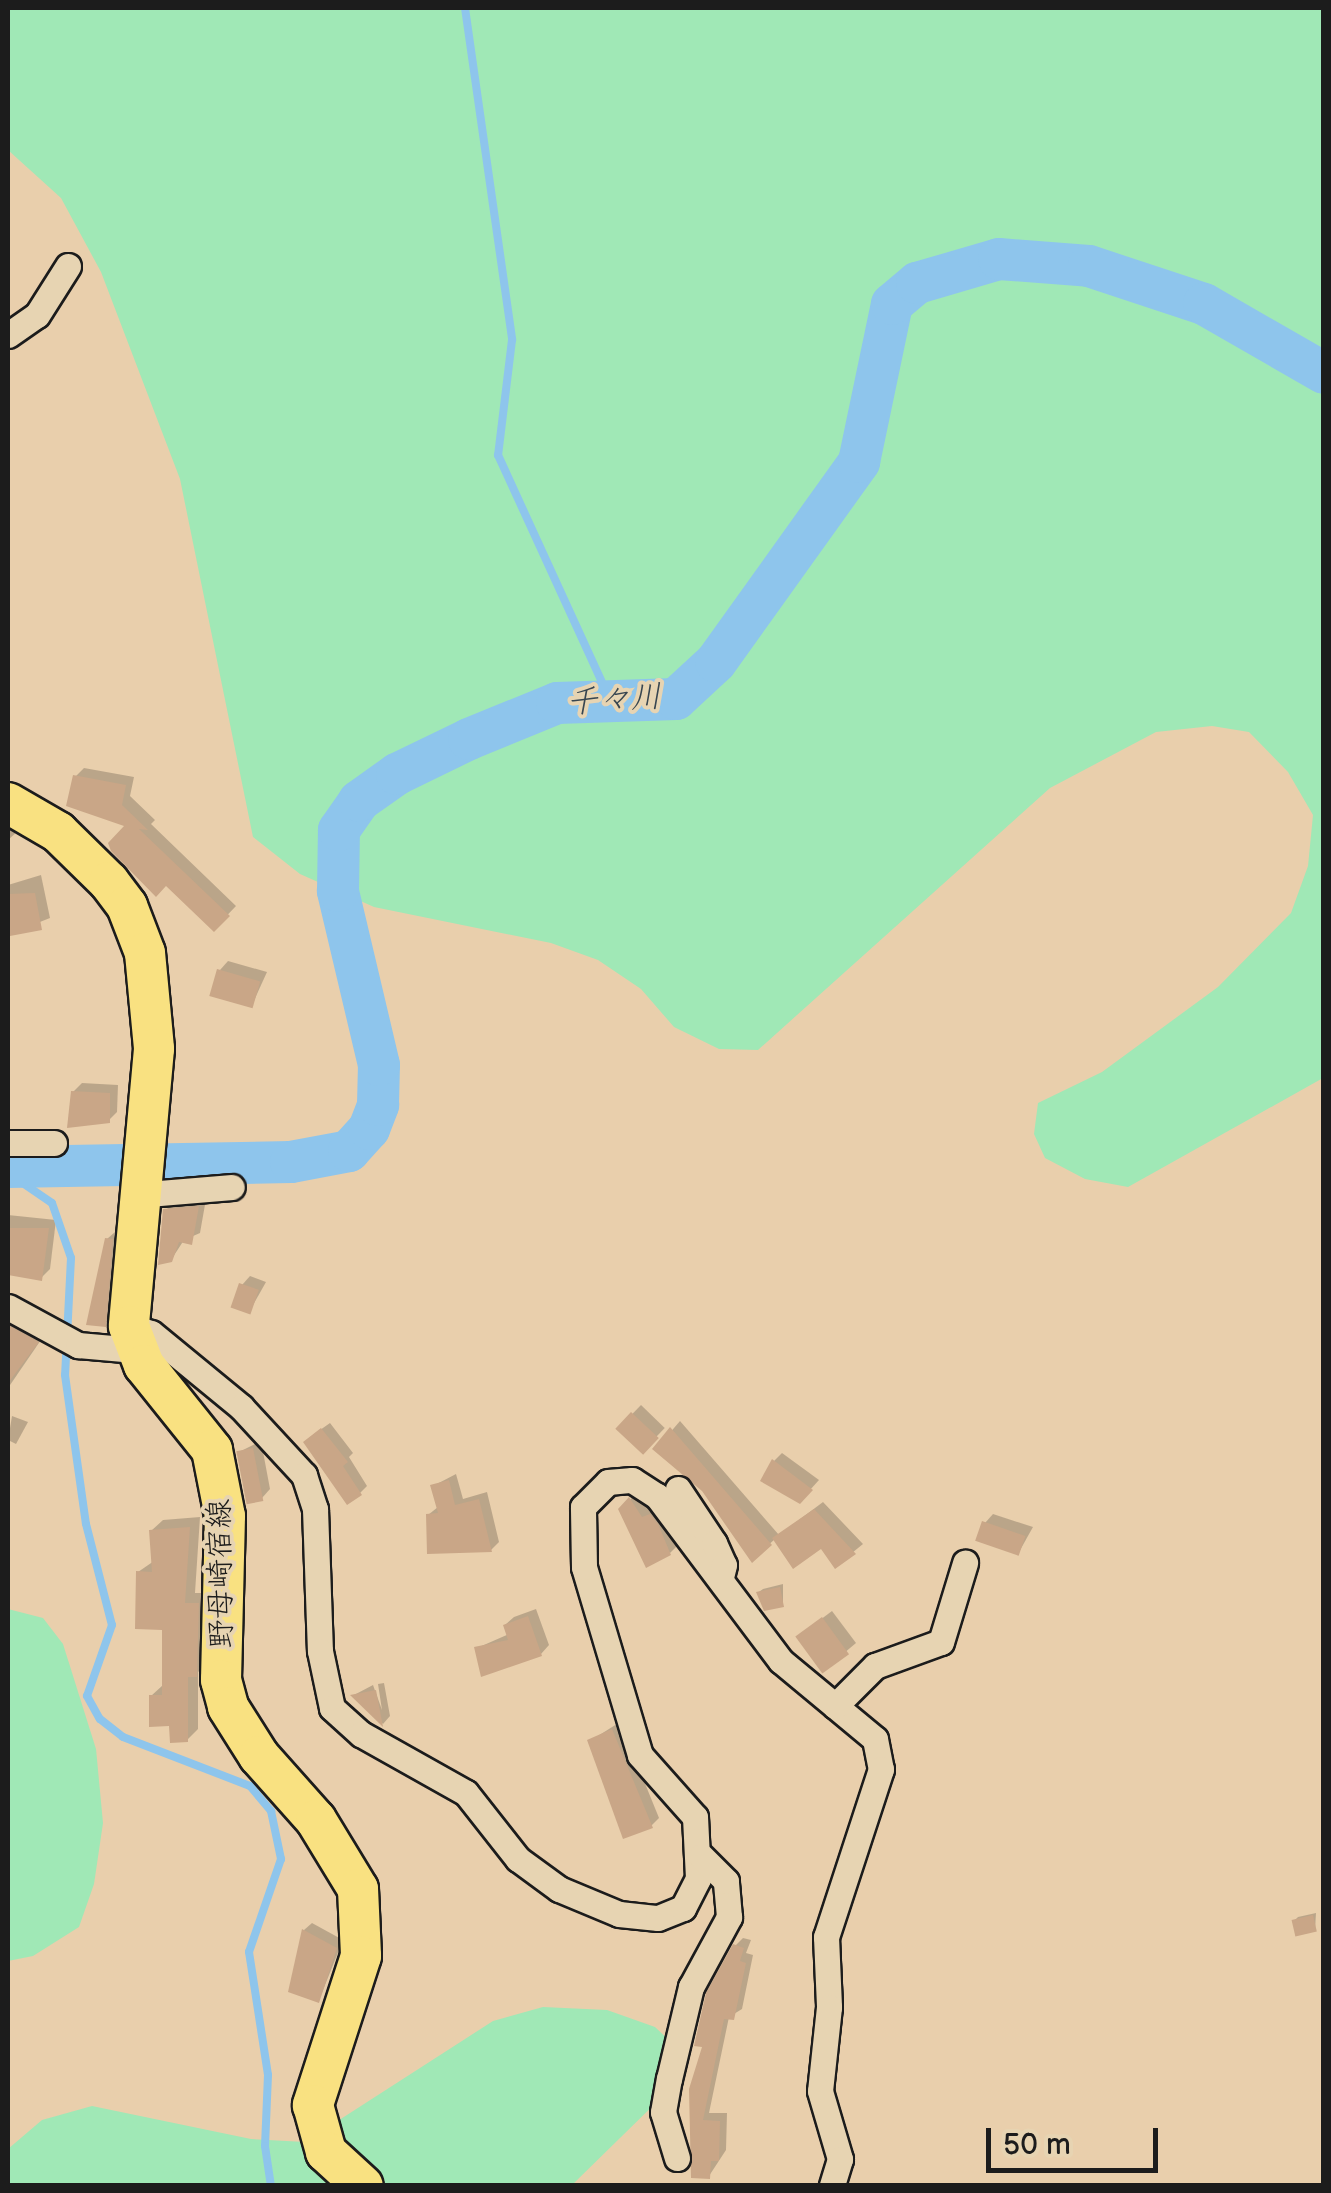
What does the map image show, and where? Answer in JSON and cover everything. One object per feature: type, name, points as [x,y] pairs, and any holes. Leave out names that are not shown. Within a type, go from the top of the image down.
[{"type":"main road","points":[[8,803],[58,832],[127,906],[138,930],[153,989],[154,1049],[136,1194],[132,1338]]},
{"type":"main road","name":"野母崎宿線","points":[[132,1338],[212,1450],[225,1516],[221,1680],[228,1707],[259,1756],[316,1820],[358,1889],[361,1956],[314,2105],[326,2152],[363,2186]]},
{"type":"street","points":[[8,335],[37,315],[68,266]]},
{"type":"street","points":[[8,1143],[54,1144]]},
{"type":"street","points":[[136,1194],[232,1186]]},
{"type":"street","points":[[8,1308],[66,1338],[132,1338],[152,1333],[241,1407],[304,1475],[315,1508],[320,1651],[327,1693],[343,1721],[452,1782],[536,1875],[588,1904],[620,1914],[670,1916],[693,1898],[701,1856],[695,1817],[640,1755],[584,1567],[582,1507],[608,1482],[645,1486],[673,1513],[780,1660],[875,1739],[881,1769],[826,1937],[829,2006],[820,2091],[840,2159],[832,2186]]},
{"type":"street","points":[[678,1489],[724,1565],[720,1582]]},
{"type":"street","points":[[835,1706],[875,1666],[941,1642],[965,1563]]},
{"type":"street","points":[[677,2158],[663,2112],[669,2079],[692,1987],[728,1917],[726,1881],[701,1856]]},
{"type":"green space","points":[[8,8],[1323,8],[1323,1078],[1128,1187],[1085,1179],[1045,1158],[1034,1134],[1038,1103],[1102,1072],[1218,987],[1291,913],[1308,866],[1313,815],[1288,772],[1249,732],[1212,726],[1156,732],[1050,788],[758,1050],[719,1049],[674,1027],[641,989],[598,960],[551,943],[374,907],[300,874],[253,837],[180,479],[101,272],[61,198],[8,150]]},
{"type":"green space","points":[[8,1609],[43,1618],[63,1644],[96,1749],[103,1823],[94,1884],[79,1927],[33,1956],[8,1961]]},
{"type":"green space","points":[[543,2007],[607,2010],[655,2027],[672,2043],[669,2090],[572,2185],[8,2185],[8,2149],[42,2120],[92,2106],[251,2139],[305,2142],[493,2021]]},
{"type":"building","points":[[73,775],[126,785],[122,805],[148,830],[139,829],[230,916],[214,932],[166,886],[156,897],[111,851],[108,843],[124,826],[66,806]]},
{"type":"building","points":[[35,893],[42,930],[10,936],[8,894]]},
{"type":"building","points":[[217,969],[260,981],[253,1008],[209,996]]},
{"type":"building","points":[[71,1091],[110,1093],[110,1123],[67,1128]]},
{"type":"building","points":[[199,1206],[192,1245],[179,1242],[172,1262],[158,1265],[163,1209]]},
{"type":"building","points":[[10,1228],[49,1228],[42,1281],[8,1275]]},
{"type":"building","points":[[105,1238],[113,1239],[106,1327],[86,1325]]},
{"type":"building","points":[[239,1283],[259,1290],[250,1314],[231,1308]]},
{"type":"building","points":[[8,1325],[39,1342],[8,1383]]},
{"type":"building","points":[[631,1412],[659,1438],[643,1455],[615,1429]]},
{"type":"building","points":[[670,1427],[772,1545],[752,1563],[702,1491],[652,1449]]},
{"type":"building","points":[[321,1428],[348,1462],[343,1466],[362,1495],[347,1505],[303,1442]]},
{"type":"building","points":[[253,1448],[263,1501],[247,1504],[236,1451]]},
{"type":"building","points":[[772,1459],[813,1490],[800,1504],[760,1481]]},
{"type":"building","points":[[449,1480],[455,1505],[479,1499],[492,1552],[427,1554],[426,1514],[438,1513],[430,1485]]},
{"type":"building","points":[[629,1497],[642,1517],[650,1514],[658,1524],[671,1555],[646,1568],[618,1509]]},
{"type":"building","points":[[814,1509],[856,1554],[835,1569],[821,1549],[793,1569],[772,1538]]},
{"type":"building","points":[[982,1521],[1025,1536],[1019,1556],[975,1541]]},
{"type":"building","points":[[190,1527],[185,1603],[199,1603],[197,1677],[188,1677],[188,1742],[170,1743],[169,1726],[149,1727],[149,1695],[162,1695],[162,1630],[135,1629],[136,1571],[152,1572],[149,1530]]},
{"type":"building","points":[[780,1587],[784,1607],[764,1611],[756,1592]]},
{"type":"building","points":[[528,1616],[542,1656],[481,1677],[474,1647],[508,1640],[503,1625]]},
{"type":"building","points":[[822,1617],[849,1654],[822,1674],[795,1636]]},
{"type":"building","points":[[376,1690],[383,1727],[350,1695]]},
{"type":"building","points":[[612,1729],[653,1828],[623,1839],[587,1740]]},
{"type":"building","points":[[1313,1915],[1317,1932],[1295,1937],[1292,1920]]},
{"type":"building","points":[[302,1929],[337,1948],[319,2003],[288,1992]]},
{"type":"building","points":[[733,1944],[744,1948],[740,1961],[746,1963],[734,2020],[724,2019],[703,2120],[720,2121],[719,2161],[711,2161],[710,2179],[691,2178],[689,2089],[702,2047],[694,2046],[706,1993]]},
{"type":"waterway","points":[[465,8],[512,340],[498,455],[612,704]]},
{"type":"waterway","name":"千々川","points":[[8,1167],[291,1162],[349,1151],[369,1129],[378,1105],[379,1065],[338,891],[339,830],[359,801],[397,774],[469,739],[557,703],[676,699],[716,662],[859,462],[892,304],[917,283],[999,259],[1089,266],[1204,304],[1324,373]]},
{"type":"waterway","points":[[8,1173],[52,1203],[71,1258],[65,1375],[86,1524],[112,1625],[87,1696],[100,1719],[123,1737],[250,1786],[271,1811],[281,1859],[249,1952],[268,2075],[265,2146],[271,2186]]}]
